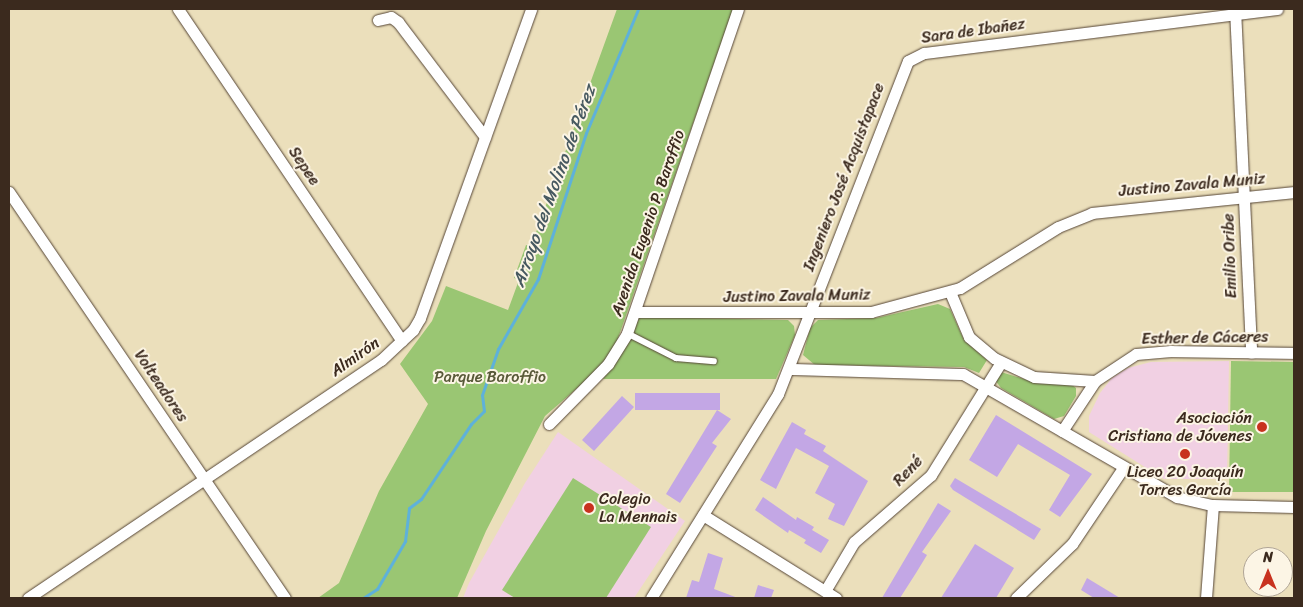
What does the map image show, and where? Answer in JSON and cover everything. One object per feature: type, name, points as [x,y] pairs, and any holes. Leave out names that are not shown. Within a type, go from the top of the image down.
[{"type":"street","name":"Sepee","points":[[178,9],[402,341]]},
{"type":"street","name":"Almirón","points":[[28,598],[381,360],[402,341],[420,318],[531,9]]},
{"type":"street","name":"Avenida Eugenio P. Baroffio","points":[[549,424],[604,370],[627,333],[636,312],[637,298],[738,9]]},
{"type":"street","name":"Sara de Ibañez","points":[[911,57],[924,53],[1236,11],[1277,9]]},
{"type":"street","name":"Emilio Oribe","points":[[1236,11],[1251,353]]},
{"type":"street","points":[[378,20],[391,17],[398,22],[485,137]]},
{"type":"street","name":"Ingeniero José Acquistapace","points":[[651,598],[778,394],[790,368],[808,313],[898,80],[911,57]]},
{"type":"street","name":"Volteadores","points":[[9,192],[285,598]]},
{"type":"street","name":"Justino Zavala Muniz","points":[[636,312],[871,312],[950,292],[988,272],[1058,227],[1092,214],[1294,192]]},
{"type":"street","points":[[950,292],[969,337],[1001,362],[1034,377],[1095,381]]},
{"type":"street","name":"Esther de Cáceres","points":[[1062,431],[1095,381],[1136,354],[1294,353]]},
{"type":"street","name":"René","points":[[825,591],[854,542],[931,475],[1001,362]]},
{"type":"street","points":[[790,368],[953,372],[986,385],[1124,468],[1177,497],[1212,505],[1294,507]]},
{"type":"street","points":[[1016,598],[1072,544],[1124,468]]},
{"type":"street","points":[[1206,598],[1212,505]]},
{"type":"street","points":[[703,514],[836,598]]},
{"type":"lane","points":[[627,333],[676,358],[714,361]]},
{"type":"shaded area","points":[[1229,361],[1227,479],[1164,479],[1089,432],[1089,416],[1100,393],[1112,378],[1128,368],[1151,362]]},
{"type":"shaded area","name":"Colegio La Mennais","points":[[558,432],[685,521],[634,598],[463,598],[469,583],[525,483]]},
{"type":"green space","name":"Parque Baroffio","points":[[617,9],[733,9],[616,344],[598,370],[545,416],[486,531],[457,598],[318,598],[339,583],[379,491],[428,404],[400,364],[432,321],[446,286],[508,310],[519,280],[514,278],[526,245],[531,246]]},
{"type":"green space","points":[[938,304],[950,309],[964,340],[987,360],[979,373],[964,367],[815,365],[803,355],[810,328],[818,320],[876,318]]},
{"type":"green space","points":[[640,317],[788,320],[794,326],[795,335],[776,379],[603,379]]},
{"type":"green space","name":"Asociación Cristiana de Jóvenes","points":[[1231,361],[1294,362],[1294,492],[1229,492]]},
{"type":"green space","points":[[1001,372],[1034,382],[1072,385],[1076,388],[1076,396],[1064,416],[1054,419],[1001,388],[995,380]]},
{"type":"green space","points":[[573,478],[651,527],[606,598],[515,598],[502,590]]},
{"type":"building","points":[[635,393],[720,393],[720,410],[635,410]]},
{"type":"building","points":[[622,396],[634,407],[594,451],[582,440]]},
{"type":"building","points":[[717,410],[731,419],[712,443],[717,446],[680,503],[666,494]]},
{"type":"building","points":[[996,415],[1092,474],[1060,517],[1049,510],[1070,475],[1018,444],[997,477],[969,460]]},
{"type":"building","points":[[792,422],[806,430],[804,434],[826,446],[823,451],[868,481],[844,526],[828,519],[835,504],[815,493],[829,466],[796,448],[776,489],[760,480]]},
{"type":"building","points":[[955,478],[1041,529],[1034,540],[953,490],[950,486]]},
{"type":"building","points":[[763,497],[796,520],[797,517],[814,527],[812,530],[829,540],[821,553],[804,543],[806,540],[789,530],[788,533],[755,510]]},
{"type":"building","points":[[938,503],[951,511],[922,552],[927,555],[900,598],[882,598]]},
{"type":"building","points":[[975,544],[1014,568],[996,598],[941,598]]},
{"type":"building","points":[[708,553],[723,558],[714,589],[738,598],[686,598],[692,580],[699,582]]},
{"type":"building","points":[[1087,578],[1120,598],[1094,598],[1081,590]]},
{"type":"building","points":[[758,585],[774,590],[771,598],[754,598]]},
{"type":"waterway","name":"Arroyo del Molino de Pérez","points":[[363,598],[377,589],[405,541],[409,508],[421,499],[471,424],[484,411],[482,395],[498,349],[538,279],[586,133],[638,9]]},
{"type":"place","name":"Asociación Cristiana de Jóvenes","points":[[1262,427]]},
{"type":"place","name":"Liceo 20 Joaquín Torres García","points":[[1185,454]]},
{"type":"place","name":"Colegio La Mennais","points":[[589,508]]}]
